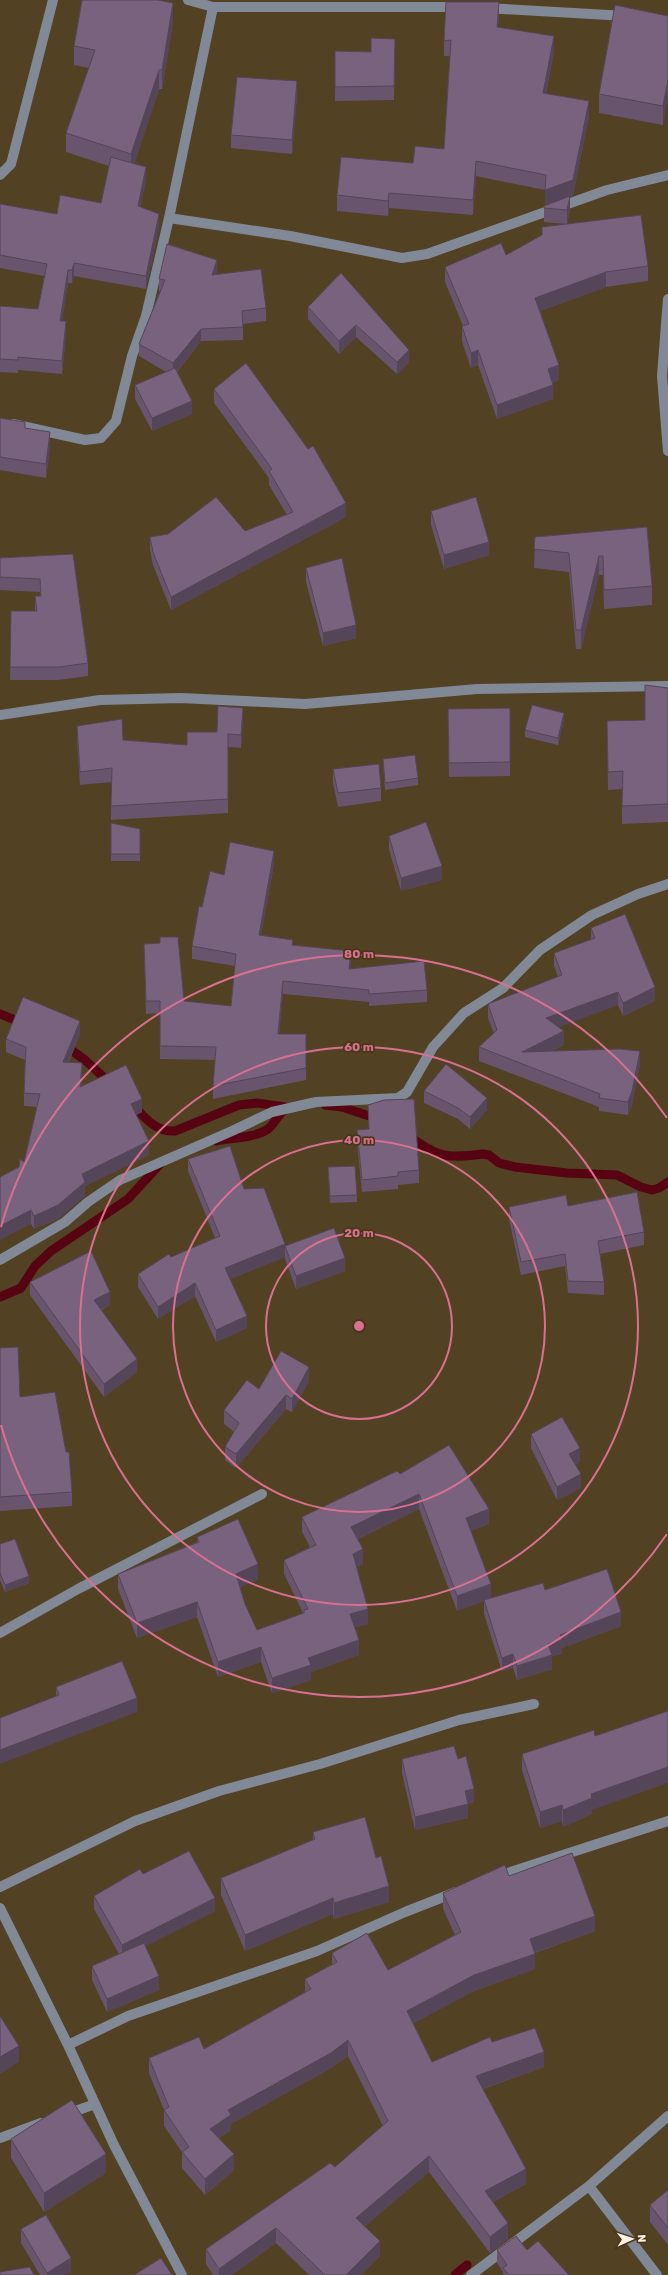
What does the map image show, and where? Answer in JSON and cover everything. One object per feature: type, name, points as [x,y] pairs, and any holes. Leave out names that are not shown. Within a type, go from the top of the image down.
[{"type":"street","points":[[0,175],[11,164],[53,0]]},
{"type":"street","points":[[188,0],[213,7],[434,3],[469,7],[639,17]]},
{"type":"street","points":[[6,422],[85,440],[101,438],[116,421],[132,356],[146,316],[169,218],[213,7]]},
{"type":"street","points":[[169,218],[290,236],[402,258],[427,254],[607,190],[668,175]]},
{"type":"street","points":[[668,298],[662,376],[668,451]]},
{"type":"street","points":[[0,714],[100,700],[181,698],[305,704],[477,689],[668,686]]},
{"type":"street","points":[[0,1260],[65,1222],[88,1202],[120,1180],[232,1132],[272,1112],[316,1102],[398,1098],[408,1092],[433,1047],[464,1013],[503,988],[540,950],[592,914],[638,894],[668,884]]},
{"type":"street","points":[[0,1633],[78,1589],[262,1494]]},
{"type":"street","points":[[0,1887],[135,1821],[212,1794],[320,1764],[460,1720],[534,1704]]},
{"type":"street","points":[[488,1879],[668,1821]]},
{"type":"street","points":[[68,2044],[128,2016],[209,1990],[317,1951],[405,1912],[467,1887]]},
{"type":"street","points":[[0,1908],[68,2044],[114,2145],[182,2275]]},
{"type":"street","points":[[0,2138],[95,2104]]},
{"type":"street","points":[[471,2275],[589,2186],[668,2116]]},
{"type":"street","points":[[589,2186],[657,2275]]},
{"type":"building","points":[[82,0],[158,0],[173,3],[162,70],[159,70],[131,154],[66,133],[95,50],[74,46]]},
{"type":"building","points":[[446,2],[499,2],[497,27],[554,36],[543,93],[589,101],[573,180],[545,190],[546,175],[476,161],[473,200],[389,193],[388,201],[337,195],[341,157],[413,163],[415,146],[444,149],[451,40],[444,41]]},
{"type":"building","points":[[615,5],[668,16],[668,80],[663,106],[599,94]]},
{"type":"building","points":[[371,38],[395,39],[394,86],[335,87],[335,51],[371,52]]},
{"type":"building","points":[[237,77],[297,81],[292,140],[231,135]]},
{"type":"building","points":[[111,157],[146,167],[138,206],[159,214],[146,276],[74,263],[72,270],[68,270],[60,321],[66,321],[62,361],[18,357],[18,360],[0,359],[0,306],[38,309],[47,264],[0,255],[0,204],[57,214],[60,195],[101,203]]},
{"type":"building","points":[[570,196],[567,210],[544,208],[544,206]]},
{"type":"building","points":[[641,215],[648,266],[606,272],[535,298],[559,365],[548,369],[553,385],[497,405],[478,350],[471,353],[462,326],[469,324],[445,267],[501,243],[506,255],[542,235],[542,227]]},
{"type":"building","points":[[167,244],[217,260],[212,275],[261,269],[266,308],[242,311],[243,327],[201,329],[173,363],[139,344],[165,280],[159,279]]},
{"type":"building","points":[[341,273],[409,350],[397,362],[356,325],[339,341],[308,307]]},
{"type":"building","points":[[246,363],[308,449],[313,446],[346,503],[171,597],[153,552],[150,537],[168,534],[216,497],[245,531],[293,512],[269,471],[272,469],[214,389]]},
{"type":"building","points":[[175,368],[192,401],[152,418],[135,385]]},
{"type":"building","points":[[0,418],[25,422],[25,428],[50,432],[46,464],[0,457]]},
{"type":"building","points":[[476,497],[489,542],[444,555],[431,511]]},
{"type":"building","points":[[647,527],[652,586],[604,590],[603,556],[599,556],[581,630],[576,630],[569,553],[534,549],[535,537]]},
{"type":"building","points":[[73,554],[88,663],[59,667],[10,667],[11,611],[37,611],[35,596],[41,596],[40,579],[0,577],[0,558]]},
{"type":"building","points":[[342,558],[356,625],[323,633],[306,568]]},
{"type":"building","points":[[645,685],[668,688],[668,804],[622,806],[623,771],[608,772],[607,721],[645,720]]},
{"type":"building","points":[[532,705],[564,713],[558,738],[525,730]]},
{"type":"building","points":[[218,706],[243,708],[241,735],[228,734],[228,799],[111,806],[112,768],[80,772],[77,726],[122,719],[123,740],[187,745],[187,732],[217,732]]},
{"type":"building","points":[[510,708],[510,762],[449,763],[448,709]]},
{"type":"building","points":[[415,755],[418,778],[385,783],[383,759]]},
{"type":"building","points":[[379,764],[381,788],[338,793],[333,769]]},
{"type":"building","points":[[426,822],[442,866],[401,878],[389,836]]},
{"type":"building","points":[[111,823],[140,829],[140,854],[111,854]]},
{"type":"building","points":[[230,842],[274,851],[259,935],[293,940],[292,945],[351,951],[349,969],[424,961],[427,990],[369,994],[369,990],[283,981],[278,1034],[306,1034],[306,1068],[213,1086],[216,1047],[160,1046],[160,1001],[146,1001],[144,944],[160,943],[160,937],[178,937],[184,1001],[231,1006],[236,954],[192,946],[199,906],[202,907],[210,871],[224,875]]},
{"type":"building","points":[[625,914],[655,987],[623,1003],[618,992],[546,1018],[564,1031],[522,1052],[619,1049],[640,1051],[632,1091],[628,1102],[599,1098],[600,1094],[479,1047],[497,1030],[488,1004],[562,975],[554,953],[595,938],[591,928]]},
{"type":"building","points":[[23,997],[80,1021],[63,1062],[82,1063],[80,1087],[126,1065],[142,1099],[131,1104],[149,1141],[82,1174],[85,1182],[58,1205],[34,1216],[31,1210],[0,1226],[0,1177],[19,1167],[20,1159],[24,1162],[40,1094],[24,1093],[26,1047],[6,1039]]},
{"type":"building","points":[[446,1064],[487,1098],[470,1117],[458,1108],[424,1091]]},
{"type":"building","points":[[414,1099],[419,1170],[398,1172],[398,1176],[362,1180],[357,1130],[369,1129],[368,1105],[384,1100]]},
{"type":"building","points":[[230,1146],[244,1189],[264,1188],[285,1244],[225,1268],[247,1316],[216,1330],[195,1283],[158,1307],[138,1274],[169,1254],[171,1257],[220,1236],[188,1159]]},
{"type":"building","points":[[355,1166],[357,1195],[330,1196],[328,1167]]},
{"type":"building","points":[[637,1192],[644,1232],[598,1241],[604,1282],[568,1281],[565,1254],[521,1262],[509,1207],[566,1195],[568,1206]]},
{"type":"building","points":[[334,1228],[345,1258],[296,1276],[285,1246]]},
{"type":"building","points":[[91,1251],[110,1292],[94,1300],[137,1359],[104,1384],[30,1282]]},
{"type":"building","points":[[18,1347],[20,1397],[55,1392],[66,1452],[69,1452],[72,1492],[0,1497],[0,1348]]},
{"type":"building","points":[[281,1351],[309,1367],[292,1399],[286,1395],[236,1454],[225,1447],[239,1423],[224,1410],[247,1380],[259,1389]]},
{"type":"building","points":[[562,1417],[580,1448],[569,1454],[581,1474],[557,1487],[531,1434]]},
{"type":"building","points":[[449,1445],[489,1509],[466,1518],[491,1584],[457,1596],[419,1494],[351,1527],[363,1549],[353,1554],[368,1609],[350,1614],[359,1640],[308,1658],[311,1665],[272,1678],[261,1647],[218,1662],[197,1602],[137,1623],[118,1574],[199,1542],[197,1537],[238,1519],[258,1564],[236,1574],[245,1604],[257,1630],[304,1613],[304,1610],[308,1609],[284,1560],[316,1545],[302,1517],[397,1471],[400,1474]]},
{"type":"building","points":[[15,1539],[29,1576],[5,1585],[0,1573],[0,1544]]},
{"type":"building","points":[[607,1569],[621,1612],[560,1635],[562,1640],[548,1644],[552,1655],[517,1666],[513,1654],[502,1658],[484,1600],[543,1583],[545,1590]]},
{"type":"building","points":[[122,1661],[137,1698],[0,1750],[0,1718],[59,1695],[56,1687]]},
{"type":"building","points":[[668,1711],[668,1767],[591,1794],[592,1798],[563,1810],[562,1805],[540,1812],[522,1754],[594,1730],[595,1736]]},
{"type":"building","points":[[454,1746],[458,1759],[466,1756],[474,1789],[465,1791],[468,1804],[415,1817],[402,1759]]},
{"type":"building","points":[[365,1817],[376,1858],[381,1856],[389,1886],[334,1903],[333,1898],[245,1935],[221,1878],[315,1839],[313,1832]]},
{"type":"building","points":[[189,1851],[215,1898],[122,1945],[94,1896],[140,1869],[143,1874]]},
{"type":"building","points":[[572,1853],[595,1916],[530,1939],[535,1954],[474,1975],[407,2011],[432,2062],[490,2037],[492,2042],[535,2028],[544,2052],[476,2076],[526,2169],[485,2191],[508,2223],[490,2237],[429,2156],[356,2218],[380,2241],[346,2275],[325,2275],[276,2228],[219,2269],[206,2249],[330,2163],[335,2167],[388,2121],[348,2040],[331,2053],[228,2110],[231,2115],[210,2129],[234,2154],[205,2179],[182,2152],[189,2147],[164,2110],[169,2107],[149,2058],[199,2037],[204,2049],[311,1989],[305,1979],[337,1962],[332,1953],[367,1933],[388,1970],[461,1932],[443,1893],[505,1865],[509,1876]]},
{"type":"building","points":[[144,1943],[159,1976],[107,1999],[92,1966]]},
{"type":"building","points":[[0,2016],[19,2046],[0,2057]]},
{"type":"building","points":[[72,2100],[106,2154],[44,2193],[11,2139]]},
{"type":"building","points":[[668,2190],[668,2228],[650,2205]]},
{"type":"building","points":[[46,2215],[71,2258],[47,2273],[21,2229]]},
{"type":"building","points":[[516,2236],[527,2250],[538,2241],[569,2275],[509,2275],[503,2268],[507,2265],[497,2250]]},
{"type":"building","points":[[161,2258],[172,2275],[134,2275]]},
{"type":"building","points":[[30,2267],[34,2275],[0,2275],[0,2272]]},
{"type":"waterway","points":[[0,1014],[25,1024]]},
{"type":"waterway","points":[[64,1045],[85,1060],[111,1084]]},
{"type":"waterway","points":[[133,1105],[151,1123],[168,1131],[175,1131],[239,1105],[257,1103],[285,1107]]},
{"type":"waterway","points":[[325,1105],[342,1107],[378,1119]]},
{"type":"waterway","points":[[216,1141],[250,1136],[263,1132],[271,1127],[282,1112],[288,1108]]},
{"type":"waterway","points":[[407,1135],[427,1148],[442,1155],[459,1156],[483,1154],[489,1155],[499,1163],[515,1167],[567,1173],[617,1175],[641,1187],[652,1190],[659,1188],[668,1182]]},
{"type":"waterway","points":[[0,1297],[21,1288],[35,1266],[51,1251],[128,1199],[162,1162]]},
{"type":"waterway","points":[[455,2275],[467,2265]]}]
